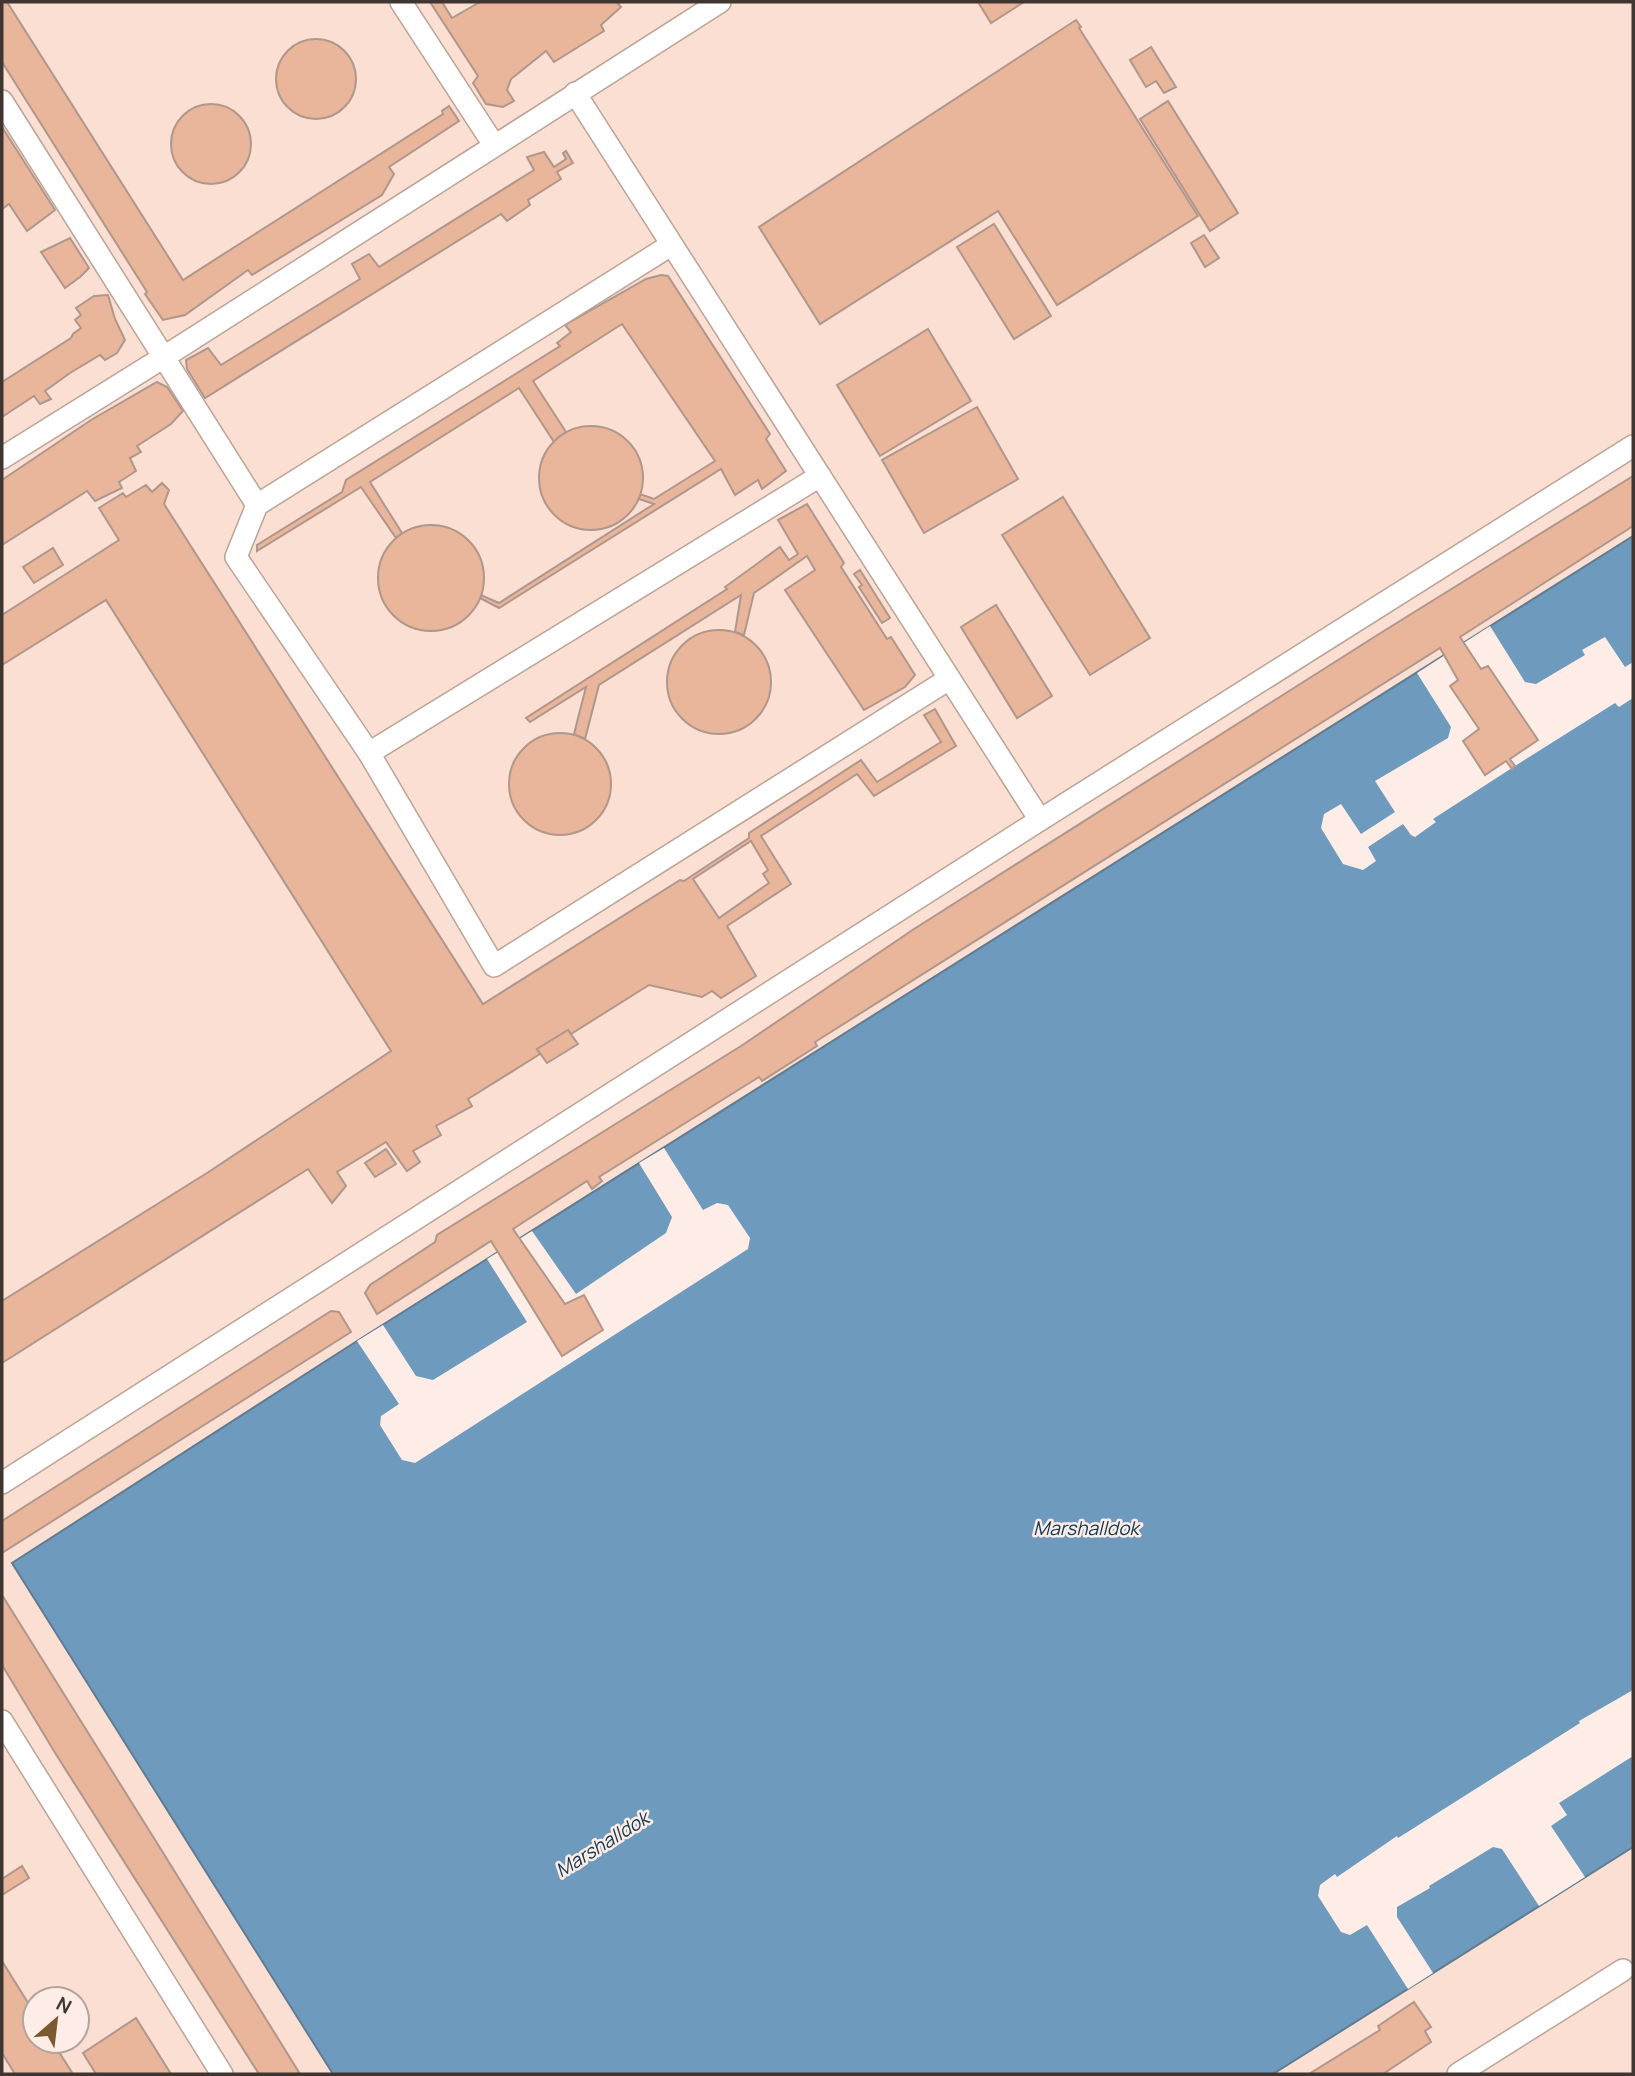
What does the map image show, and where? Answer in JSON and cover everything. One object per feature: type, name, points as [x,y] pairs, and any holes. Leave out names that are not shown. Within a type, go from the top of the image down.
[{"type":"lane","points":[[401,2],[494,145]]},
{"type":"lane","points":[[2,458],[720,2]]},
{"type":"lane","points":[[575,93],[1040,820]]},
{"type":"lane","points":[[2,101],[257,505]]},
{"type":"lane","points":[[670,245],[257,505],[236,556],[369,753],[494,966],[950,679]]},
{"type":"lane","points":[[2,1483],[1040,820],[1633,446]]},
{"type":"lane","points":[[369,753],[820,476]]},
{"type":"lane","points":[[2,1721],[222,2074]]},
{"type":"lane","points":[[1458,2074],[1623,1970]]},
{"type":"shaded area","points":[[2,2],[1633,2],[1633,536],[357,1341],[12,1563],[333,2074],[2,2074]]},
{"type":"shaded area","points":[[1633,1847],[1633,2074],[1273,2074],[1539,1906]]},
{"type":"water","name":"Marshalldok","points":[[1633,536],[1633,1847],[1273,2074],[333,2074],[12,1563],[357,1341]]},
{"type":"pier","points":[[1490,626],[1525,682],[1536,684],[1585,655],[1582,650],[1605,637],[1625,667],[1633,662],[1633,698],[1619,707],[1615,703],[1515,766],[1433,819],[1436,822],[1415,837],[1403,824],[1368,847],[1376,861],[1363,870],[1343,864],[1321,828],[1324,814],[1341,804],[1361,834],[1395,812],[1375,781],[1448,738],[1451,727],[1417,673]]},
{"type":"pier","points":[[664,1148],[703,1210],[717,1203],[728,1205],[750,1238],[748,1249],[415,1463],[402,1460],[380,1425],[381,1416],[399,1404],[357,1341],[383,1325],[416,1376],[433,1380],[527,1322],[487,1259],[532,1231],[576,1294],[666,1233],[672,1217],[639,1163]]},
{"type":"pier","points":[[1633,1690],[1633,1756],[1559,1803],[1567,1815],[1551,1826],[1585,1877],[1539,1906],[1502,1849],[1493,1847],[1429,1886],[1430,1888],[1397,1907],[1397,1917],[1433,1973],[1408,1989],[1367,1925],[1350,1935],[1341,1932],[1318,1896],[1320,1885],[1335,1874],[1337,1877],[1397,1836],[1398,1838],[1580,1723],[1579,1721]]},
{"type":"building","points":[[2,2],[7,2],[183,280],[443,114],[442,111],[449,106],[459,121],[389,167],[394,174],[382,195],[252,275],[248,270],[185,315],[163,320],[2,62]]},
{"type":"building","points":[[430,2],[442,2],[452,18],[480,2],[621,2],[618,4],[621,7],[601,25],[604,31],[554,62],[546,51],[511,79],[507,90],[514,101],[503,107],[486,104],[473,83],[478,76]]},
{"type":"building","points":[[978,2],[1024,2],[991,23]]},
{"type":"building","points":[[1076,20],[1198,216],[1057,305],[998,211],[820,324],[759,227]]},
{"type":"building","points":[[308,39],[324,39],[345,50],[356,71],[356,87],[345,108],[324,119],[308,119],[294,113],[282,101],[276,87],[276,71],[282,57],[294,45]]},
{"type":"building","points":[[1151,47],[1176,87],[1164,93],[1156,81],[1146,87],[1130,60]]},
{"type":"building","points":[[1168,101],[1238,213],[1210,231],[1140,119]]},
{"type":"building","points":[[211,104],[226,107],[239,116],[248,129],[251,144],[248,159],[239,172],[226,181],[211,184],[196,181],[183,172],[174,159],[171,144],[174,129],[183,116],[196,107]]},
{"type":"building","points":[[2,127],[55,210],[27,231],[9,204],[2,209]]},
{"type":"building","points":[[566,151],[573,163],[557,172],[561,179],[528,200],[530,205],[507,221],[501,214],[205,398],[187,369],[186,360],[208,348],[221,365],[360,279],[352,264],[369,254],[379,267],[534,170],[527,157],[544,152],[554,167],[566,159],[563,153]]},
{"type":"building","points":[[994,224],[1051,316],[1014,339],[957,247]]},
{"type":"building","points":[[1204,235],[1219,258],[1205,267],[1191,243]]},
{"type":"building","points":[[70,238],[89,268],[65,288],[41,252]]},
{"type":"building","points":[[668,276],[770,434],[766,439],[786,471],[762,489],[758,480],[735,495],[721,469],[499,608],[480,598],[481,595],[499,603],[654,504],[639,499],[640,494],[654,499],[715,461],[622,324],[533,381],[566,432],[554,442],[519,388],[370,482],[402,533],[396,538],[361,487],[257,551],[257,545],[342,492],[346,480],[560,346],[557,343],[571,332],[565,325],[646,279]]},
{"type":"building","points":[[108,295],[125,340],[117,353],[105,360],[100,355],[70,373],[45,391],[51,399],[40,404],[34,396],[2,417],[2,382],[71,338],[81,328],[75,320],[81,315],[76,308],[94,296]]},
{"type":"building","points":[[928,329],[971,401],[880,456],[837,385]]},
{"type":"building","points":[[157,382],[167,387],[183,411],[171,424],[137,446],[141,452],[130,458],[136,471],[119,482],[122,488],[95,501],[87,491],[2,545],[2,480],[91,420]]},
{"type":"building","points":[[977,407],[1018,479],[924,533],[882,460]]},
{"type":"building","points":[[591,426],[611,430],[628,441],[639,458],[643,478],[639,498],[628,515],[611,526],[591,530],[571,526],[554,515],[543,498],[539,478],[543,458],[554,441],[571,430]]},
{"type":"building","points":[[1633,476],[1633,526],[1460,637],[1481,669],[1488,666],[1538,740],[1510,759],[1515,766],[1512,769],[1506,761],[1485,775],[1463,741],[1479,729],[1450,686],[1458,680],[1440,648],[815,1042],[817,1046],[762,1081],[759,1077],[599,1177],[602,1181],[592,1189],[587,1181],[513,1229],[565,1304],[584,1295],[603,1330],[562,1356],[491,1241],[377,1314],[365,1293],[370,1285],[435,1242],[437,1235],[741,1046],[914,929]]},
{"type":"building","points":[[162,483],[169,490],[164,504],[483,1004],[680,880],[684,881],[749,838],[749,833],[861,760],[877,782],[941,742],[924,715],[935,709],[956,746],[874,796],[857,774],[761,836],[791,884],[727,926],[756,976],[721,998],[712,991],[702,997],[649,985],[571,1034],[568,1030],[537,1049],[540,1054],[468,1099],[472,1106],[436,1126],[441,1135],[413,1151],[420,1162],[407,1171],[386,1142],[337,1172],[346,1186],[332,1203],[308,1169],[2,1363],[2,1301],[207,1173],[391,1051],[106,600],[2,665],[2,615],[119,540],[99,508],[123,493],[126,497],[146,485],[152,492]],"holes":[[[751,841],[768,870],[763,874],[769,883],[719,918],[693,879]]]},
{"type":"building","points":[[1063,497],[1150,638],[1090,675],[1002,535]]},
{"type":"building","points":[[807,504],[844,563],[841,567],[887,639],[891,637],[915,675],[905,687],[864,710],[785,590],[815,570],[807,556],[754,593],[744,635],[735,632],[741,595],[599,685],[585,739],[574,734],[586,687],[530,722],[526,718],[727,589],[725,587],[780,547],[789,560],[798,554],[778,520]]},
{"type":"building","points":[[431,525],[451,529],[468,541],[480,558],[484,578],[480,598],[468,615],[451,627],[431,631],[411,627],[394,615],[382,598],[378,578],[382,558],[394,541],[411,529]]},
{"type":"building","points":[[53,548],[63,565],[34,583],[23,567]]},
{"type":"building","points":[[860,570],[890,618],[882,623],[859,587],[862,585],[854,574]]},
{"type":"building","points":[[996,605],[1052,696],[1017,718],[961,627]]},
{"type":"building","points":[[719,630],[739,634],[756,645],[767,662],[771,682],[767,702],[756,719],[739,730],[719,734],[699,730],[682,719],[671,702],[667,682],[671,662],[682,645],[699,634]]},
{"type":"building","points":[[560,733],[580,737],[596,748],[607,764],[611,784],[607,804],[596,820],[580,831],[560,835],[540,831],[524,820],[513,804],[509,784],[513,764],[524,748],[540,737]]},
{"type":"building","points":[[568,1030],[578,1044],[547,1063],[537,1049]]},
{"type":"building","points":[[386,1149],[396,1164],[375,1177],[365,1163]]},
{"type":"building","points":[[331,1311],[339,1312],[351,1332],[2,1553],[2,1521]]},
{"type":"building","points":[[2,1595],[300,2074],[259,2074],[57,1756],[2,1665]]},
{"type":"building","points":[[22,1866],[29,1878],[2,1895],[2,1879]]},
{"type":"building","points":[[2,1961],[21,1992],[21,2055],[61,2055],[73,2074],[15,2074],[2,2053]]},
{"type":"building","points":[[1414,2002],[1431,2027],[1425,2031],[1431,2042],[1383,2074],[1309,2074],[1380,2030],[1378,2026]]},
{"type":"building","points":[[136,2018],[171,2074],[96,2074],[84,2055],[91,2055],[91,2048]]}]
